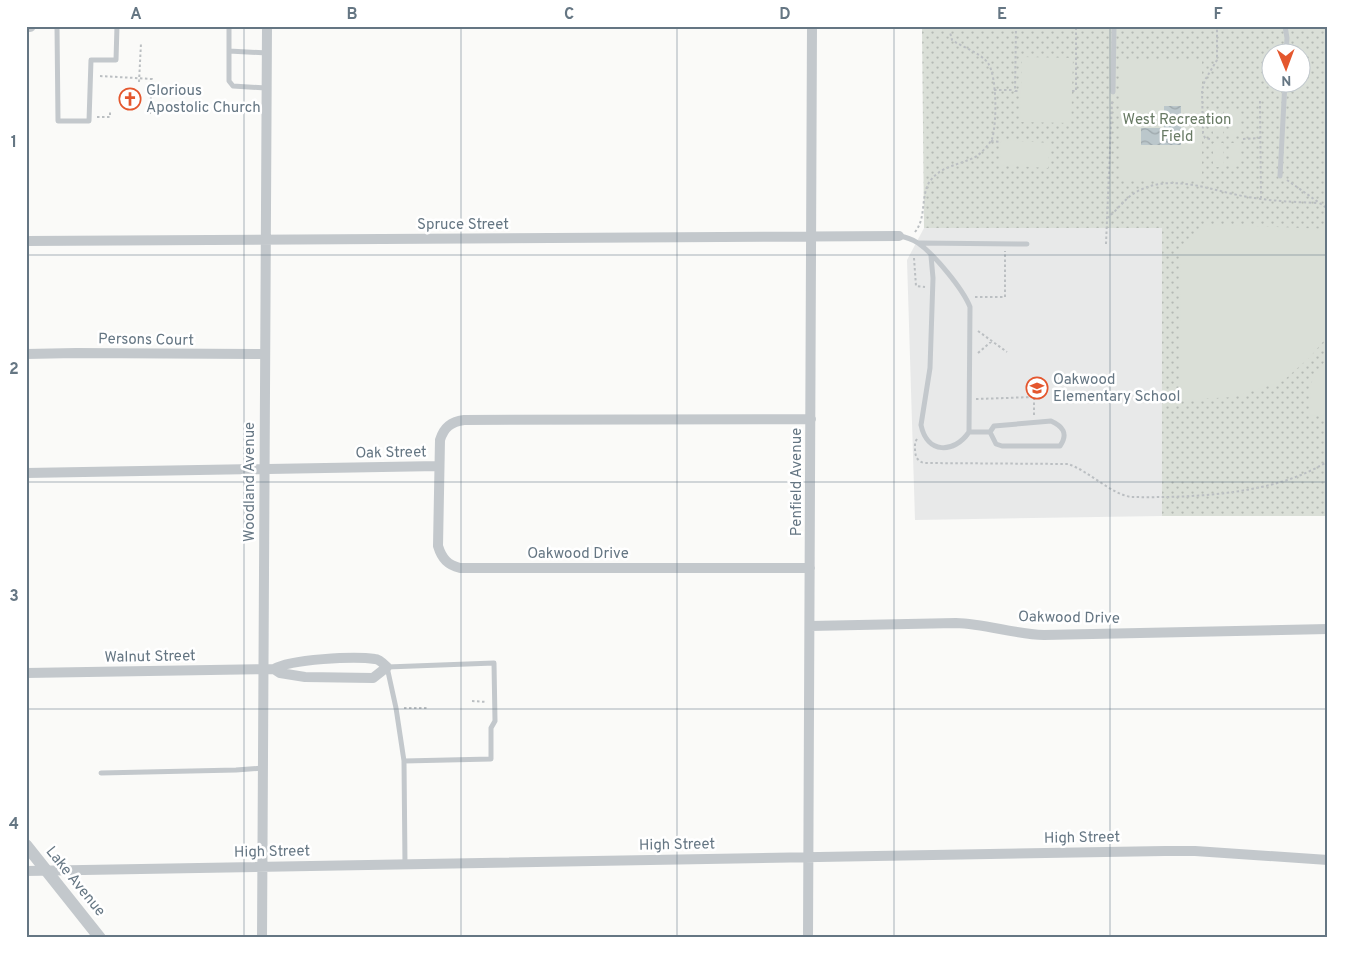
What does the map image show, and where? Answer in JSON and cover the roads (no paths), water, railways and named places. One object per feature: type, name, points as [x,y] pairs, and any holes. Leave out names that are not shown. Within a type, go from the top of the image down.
[{"type":"street","name":"Woodland Avenue","points":[[262,938],[263,768],[269,669],[265,469],[267,26]]},
{"type":"street","name":"Penfield Avenue","points":[[808,938],[813,237],[812,26]]},
{"type":"street","name":"Spruce Street","points":[[26,241],[899,236]]},
{"type":"street","name":"Persons Court","points":[[26,354],[76,352],[265,354]]},
{"type":"street","name":"Oak Street","points":[[26,473],[439,466],[442,432],[455,421],[464,420],[811,419]]},
{"type":"street","name":"Oakwood Drive","points":[[439,466],[438,546],[440,554],[452,566],[460,568],[810,568]]},
{"type":"street","name":"Oakwood Drive","points":[[810,626],[974,624],[1015,632],[1044,635],[1328,629]]},
{"type":"street","name":"Walnut Street","points":[[26,673],[269,669],[305,677],[373,678],[388,667],[377,659],[349,659],[292,662],[269,669]]},
{"type":"street","name":"Lake Avenue","points":[[26,845],[100,938]]},
{"type":"street","name":"High Street","points":[[26,871],[1195,851],[1328,860]]},
{"type":"lane","points":[[57,26],[58,121],[89,121],[91,60],[116,60],[117,26]]},
{"type":"lane","points":[[229,26],[229,81],[233,86],[266,88]]},
{"type":"lane","points":[[1113,92],[1114,26]]},
{"type":"lane","points":[[1284,26],[1287,42]]},
{"type":"lane","points":[[229,52],[267,53]]},
{"type":"lane","points":[[1280,176],[1284,92]]},
{"type":"lane","points":[[899,236],[919,243],[942,267],[966,298],[970,307],[969,432],[960,442],[952,447],[944,448],[935,447],[928,442],[921,425],[930,368],[931,256]]},
{"type":"lane","points":[[919,243],[1027,244]]},
{"type":"lane","points":[[1051,421],[1060,425],[1063,429],[1064,437],[1060,446],[1002,446],[996,444],[990,432],[994,426],[1051,421]]},
{"type":"lane","points":[[969,432],[990,432]]},
{"type":"lane","points":[[404,761],[491,759],[491,728],[495,721],[494,663],[388,667],[404,761],[405,864]]},
{"type":"lane","points":[[101,773],[263,768]]},
{"type":"water","points":[[1164,106],[1181,106],[1181,145],[1141,145],[1141,128],[1164,128]]},
{"type":"place","name":"Glorious Apostolic Church","points":[[130,99]]},
{"type":"place","name":"Oakwood Elementary School","points":[[1037,388]]},
{"type":"park label","name":"West Recreation Field","points":[[1177,128]]}]
